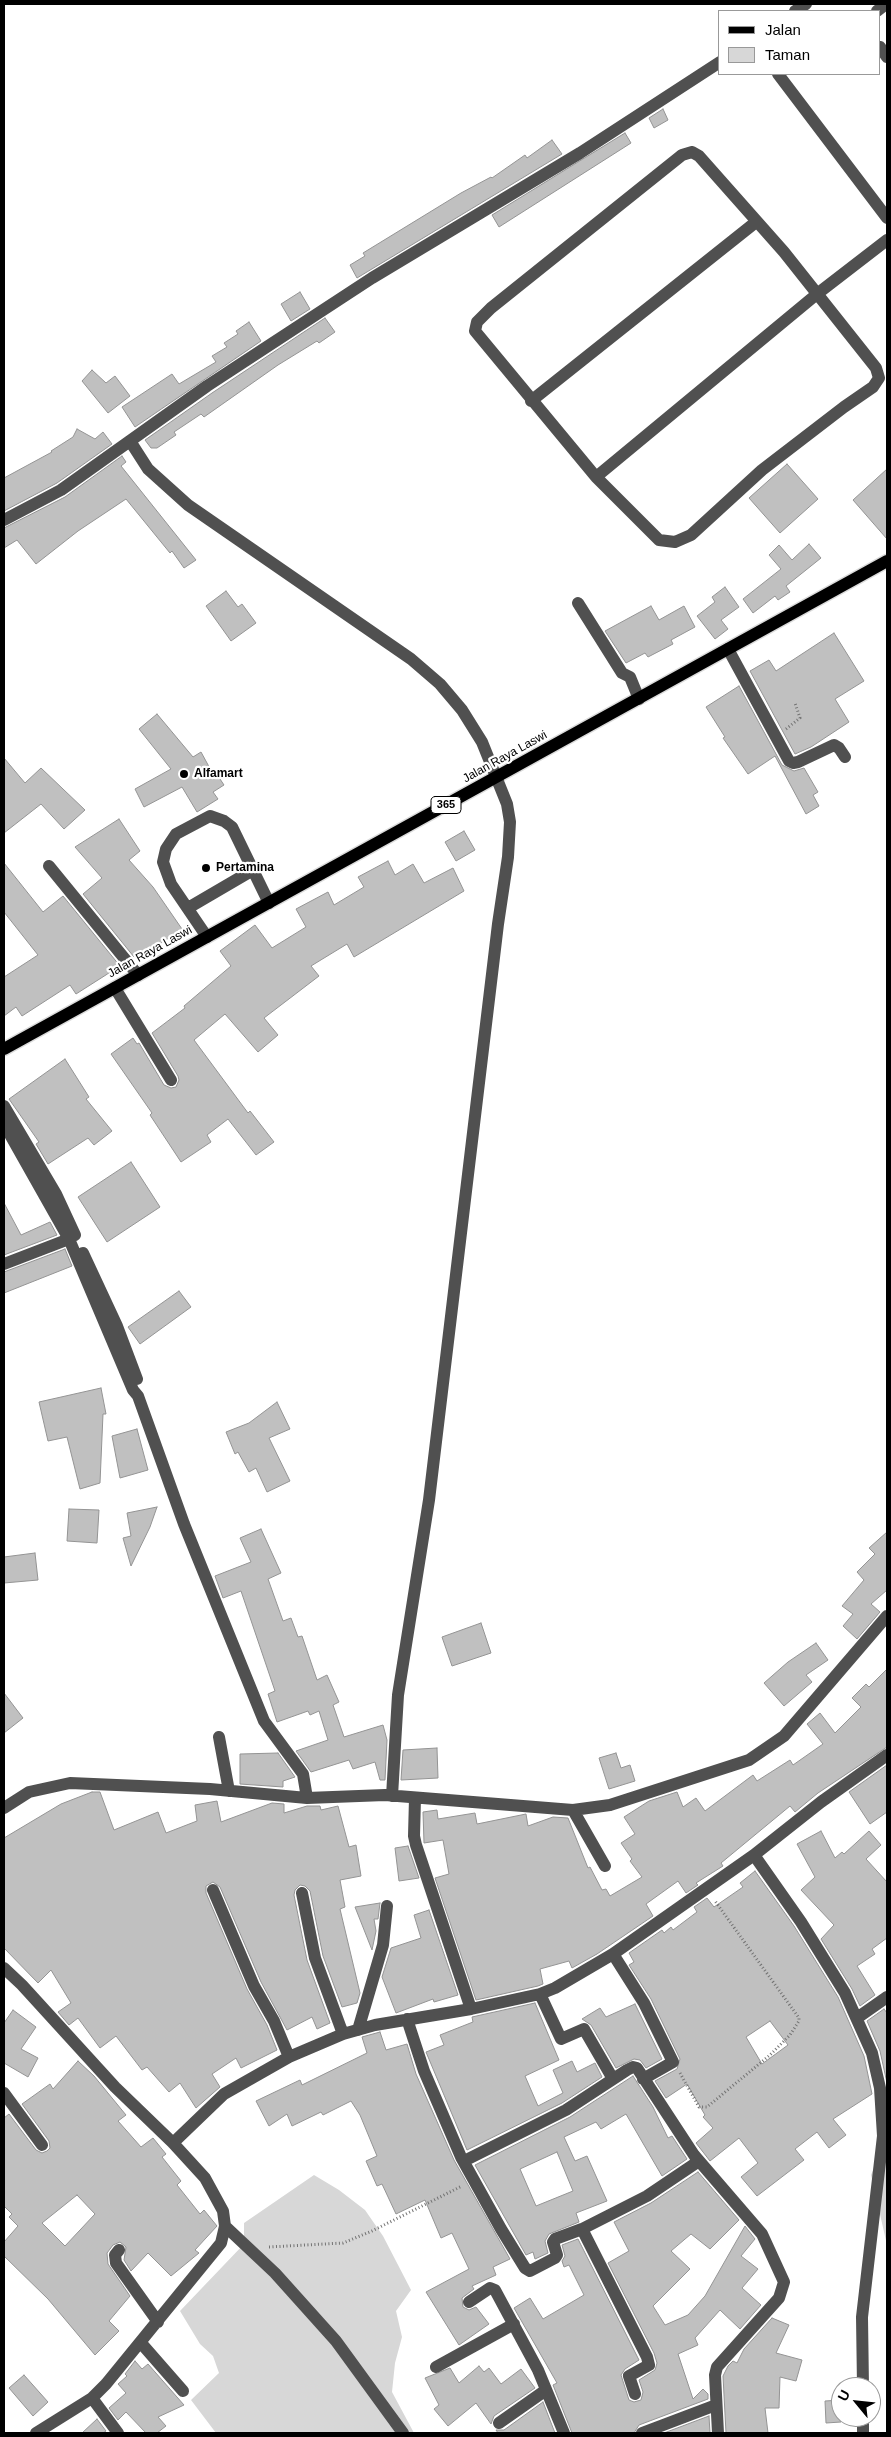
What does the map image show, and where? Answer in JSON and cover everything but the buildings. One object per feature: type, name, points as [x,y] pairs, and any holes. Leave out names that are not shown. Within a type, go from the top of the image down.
[{"type":"main road","name":"Jalan Raya Laswi","points":[[4,1049],[887,561]]},
{"type":"street","points":[[4,520],[61,490],[207,386],[372,278],[580,153],[718,63]]},
{"type":"street","points":[[779,75],[887,218]]},
{"type":"street","points":[[692,152],[699,156],[756,222],[818,294],[876,368],[879,378],[873,387],[762,470],[691,535],[675,542],[659,540],[596,477],[474,331],[478,322],[491,308],[682,155],[692,152]]},
{"type":"street","points":[[531,401],[756,222]]},
{"type":"street","points":[[596,477],[818,294],[887,240]]},
{"type":"street","points":[[130,441],[148,469],[188,505],[404,654],[440,684],[462,710],[482,742],[507,804],[510,822],[508,856],[498,924],[429,1500],[398,1695],[392,1796]]},
{"type":"street","points":[[578,603],[622,673],[630,677],[639,699]]},
{"type":"street","points":[[728,649],[781,749],[793,764],[830,745],[839,748],[845,757]]},
{"type":"street","points":[[207,937],[171,884],[162,862],[166,849],[176,834],[210,816],[224,821],[232,827],[269,902]]},
{"type":"street","points":[[50,866],[138,975]]},
{"type":"street","points":[[188,908],[253,870]]},
{"type":"street","points":[[115,988],[171,1080]]},
{"type":"street","points":[[4,1106],[56,1194],[69,1234],[133,1390],[138,1396],[184,1524],[264,1721],[303,1774],[307,1798]]},
{"type":"street","points":[[4,1124],[69,1234]]},
{"type":"street","points":[[4,1264],[69,1234]]},
{"type":"street","points":[[4,1808],[29,1792],[70,1783],[229,1791],[307,1798],[392,1796],[573,1810],[610,1805],[749,1760],[784,1736],[887,1616]]},
{"type":"street","points":[[219,1737],[229,1791]]},
{"type":"street","points":[[173,2143],[224,2094],[289,2057],[344,2034],[407,2019],[471,2009],[540,1994],[562,1984],[613,1954],[754,1855],[821,1802],[887,1755]]},
{"type":"street","points":[[415,1798],[414,1836],[416,1845],[471,2009]]},
{"type":"street","points":[[573,1810],[605,1866]]},
{"type":"street","points":[[754,1855],[802,1922],[845,1993],[872,2053],[880,2088],[883,2136],[862,2317],[863,2377]]},
{"type":"street","points":[[213,1890],[254,1986],[274,2021],[289,2057]]},
{"type":"street","points":[[302,1893],[315,1958],[344,2034]]},
{"type":"street","points":[[364,2028],[383,1945],[387,1906]]},
{"type":"street","points":[[613,1954],[644,2003],[673,2062],[643,2079]]},
{"type":"street","points":[[4,1968],[22,1985],[115,2087],[173,2143],[205,2178],[223,2211],[225,2226],[221,2243],[141,2343],[92,2398],[36,2433]]},
{"type":"street","points":[[540,1994],[561,2039],[584,2029],[612,2079]]},
{"type":"street","points":[[857,2018],[887,1997]]},
{"type":"street","points":[[407,2019],[424,2071],[464,2161],[501,2229],[525,2268],[530,2271],[555,2258],[557,2255],[553,2240],[582,2229],[647,2196],[699,2161]]},
{"type":"street","points":[[464,2161],[566,2110],[612,2079],[633,2067],[637,2068],[699,2161],[762,2234],[784,2282],[779,2298],[717,2367],[715,2375],[718,2433]]},
{"type":"street","points":[[4,2092],[42,2144]]},
{"type":"street","points":[[225,2226],[275,2273],[336,2341],[403,2433]]},
{"type":"street","points":[[582,2229],[647,2357],[649,2365],[629,2376],[636,2394]]},
{"type":"street","points":[[119,2250],[115,2255],[116,2263],[158,2322]]},
{"type":"street","points":[[469,2302],[492,2288],[514,2324],[538,2370],[564,2433]]},
{"type":"street","points":[[436,2367],[514,2324]]},
{"type":"street","points":[[141,2343],[183,2391]]},
{"type":"street","points":[[499,2423],[546,2390]]},
{"type":"street","points":[[92,2398],[118,2433]]},
{"type":"street","points":[[642,2433],[716,2405]]},
{"type":"path","points":[[775,736],[800,718],[795,703]]},
{"type":"path","points":[[673,2062],[699,2107],[708,2107],[770,2055],[790,2035],[799,2021],[799,2018],[706,1888]]},
{"type":"path","points":[[248,2247],[343,2243],[372,2231],[474,2180]]},
{"type":"green space","points":[[887,2151],[887,2245],[871,2175],[877,2160]]},
{"type":"green space","points":[[314,2175],[339,2190],[365,2210],[383,2236],[411,2290],[396,2311],[402,2337],[395,2363],[392,2392],[414,2433],[216,2433],[191,2400],[219,2373],[213,2356],[200,2344],[180,2311],[244,2244],[244,2223]]},
{"type":"place","name":"Alfamart","points":[[184,774]]},
{"type":"place","name":"Pertamina","points":[[206,868]]}]
